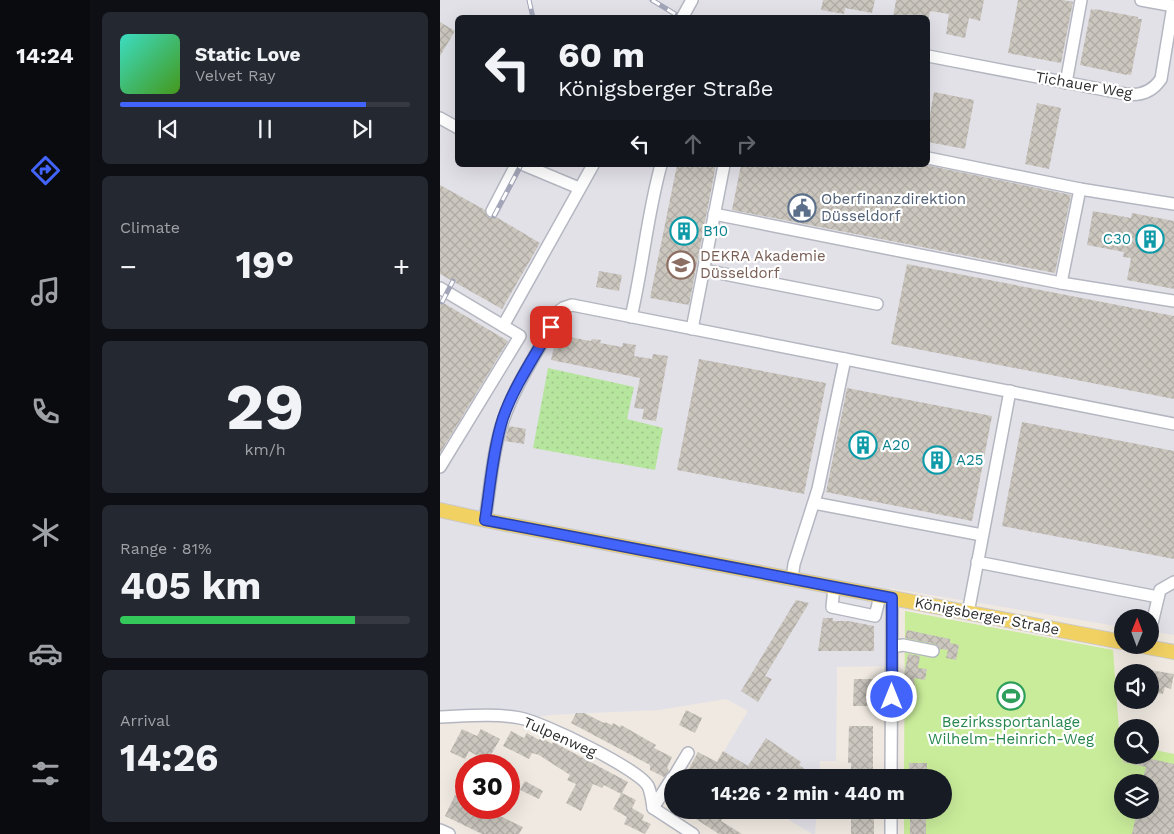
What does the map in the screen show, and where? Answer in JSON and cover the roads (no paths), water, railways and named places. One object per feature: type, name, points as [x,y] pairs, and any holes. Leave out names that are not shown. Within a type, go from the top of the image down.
[{"type":"main road","name":"Königsberger Straße","points":[[440,510],[1114,640]]},
{"type":"main road","points":[[1159,649],[1174,652]]},
{"type":"street","points":[[684,15],[692,0]]},
{"type":"street","points":[[1066,83],[1081,0]]},
{"type":"street","name":"Tichauer Weg","points":[[930,56],[1133,95],[1142,94],[1157,86],[1162,79],[1174,6],[1141,0]]},
{"type":"street","points":[[440,118],[455,126]]},
{"type":"street","points":[[930,158],[1080,189],[1174,204]]},
{"type":"street","points":[[492,211],[515,167]]},
{"type":"street","points":[[529,167],[580,188]]},
{"type":"street","points":[[503,326],[592,167]]},
{"type":"street","points":[[631,317],[636,298],[650,209],[660,167]]},
{"type":"street","points":[[692,329],[724,167]]},
{"type":"street","points":[[1061,282],[1080,189]]},
{"type":"street","points":[[714,214],[1061,282],[1174,301]]},
{"type":"street","points":[[704,270],[878,304]]},
{"type":"street","points":[[440,288],[520,336],[440,467]]},
{"type":"street","points":[[485,520],[499,435],[504,418],[513,397],[559,311],[572,305],[1174,424]]},
{"type":"street","points":[[792,579],[794,564],[814,503],[845,359]]},
{"type":"street","points":[[968,612],[1010,391]]},
{"type":"street","points":[[814,503],[982,535]]},
{"type":"street","points":[[977,562],[1158,597]]},
{"type":"street","points":[[1155,609],[1160,590],[1174,582]]},
{"type":"street","points":[[834,587],[832,607],[875,616],[886,597]]},
{"type":"street","points":[[886,597],[892,647],[891,769]]},
{"type":"street","points":[[892,647],[903,646],[933,651]]},
{"type":"street","name":"Tulpenweg","points":[[440,717],[506,716],[520,718],[546,727],[627,768],[648,785],[654,808]]},
{"type":"street","points":[[678,769],[688,753]]},
{"type":"street","points":[[664,792],[654,808],[693,834]]},
{"type":"street","points":[[891,819],[891,834]]},
{"type":"street","points":[[440,830],[449,834]]},
{"type":"railway","points":[[529,0],[532,15]]},
{"type":"railway","points":[[652,0],[675,14]]},
{"type":"railway","points":[[494,216],[520,167]]},
{"type":"railway","points":[[442,302],[453,281]]},
{"type":"place","name":"Oberfinanzdirektion Düsseldorf","points":[[802,208]]},
{"type":"place","name":"B10","points":[[684,231]]},
{"type":"place","name":"C30","points":[[1150,239]]},
{"type":"place","name":"DEKRA Akademie Düsseldorf","points":[[681,265]]},
{"type":"place","name":"A20","points":[[863,445]]},
{"type":"place","name":"A25","points":[[937,460]]},
{"type":"place","name":"Bezirkssportanlage Wilhelm-Heinrich-Weg","points":[[1011,696]]}]
